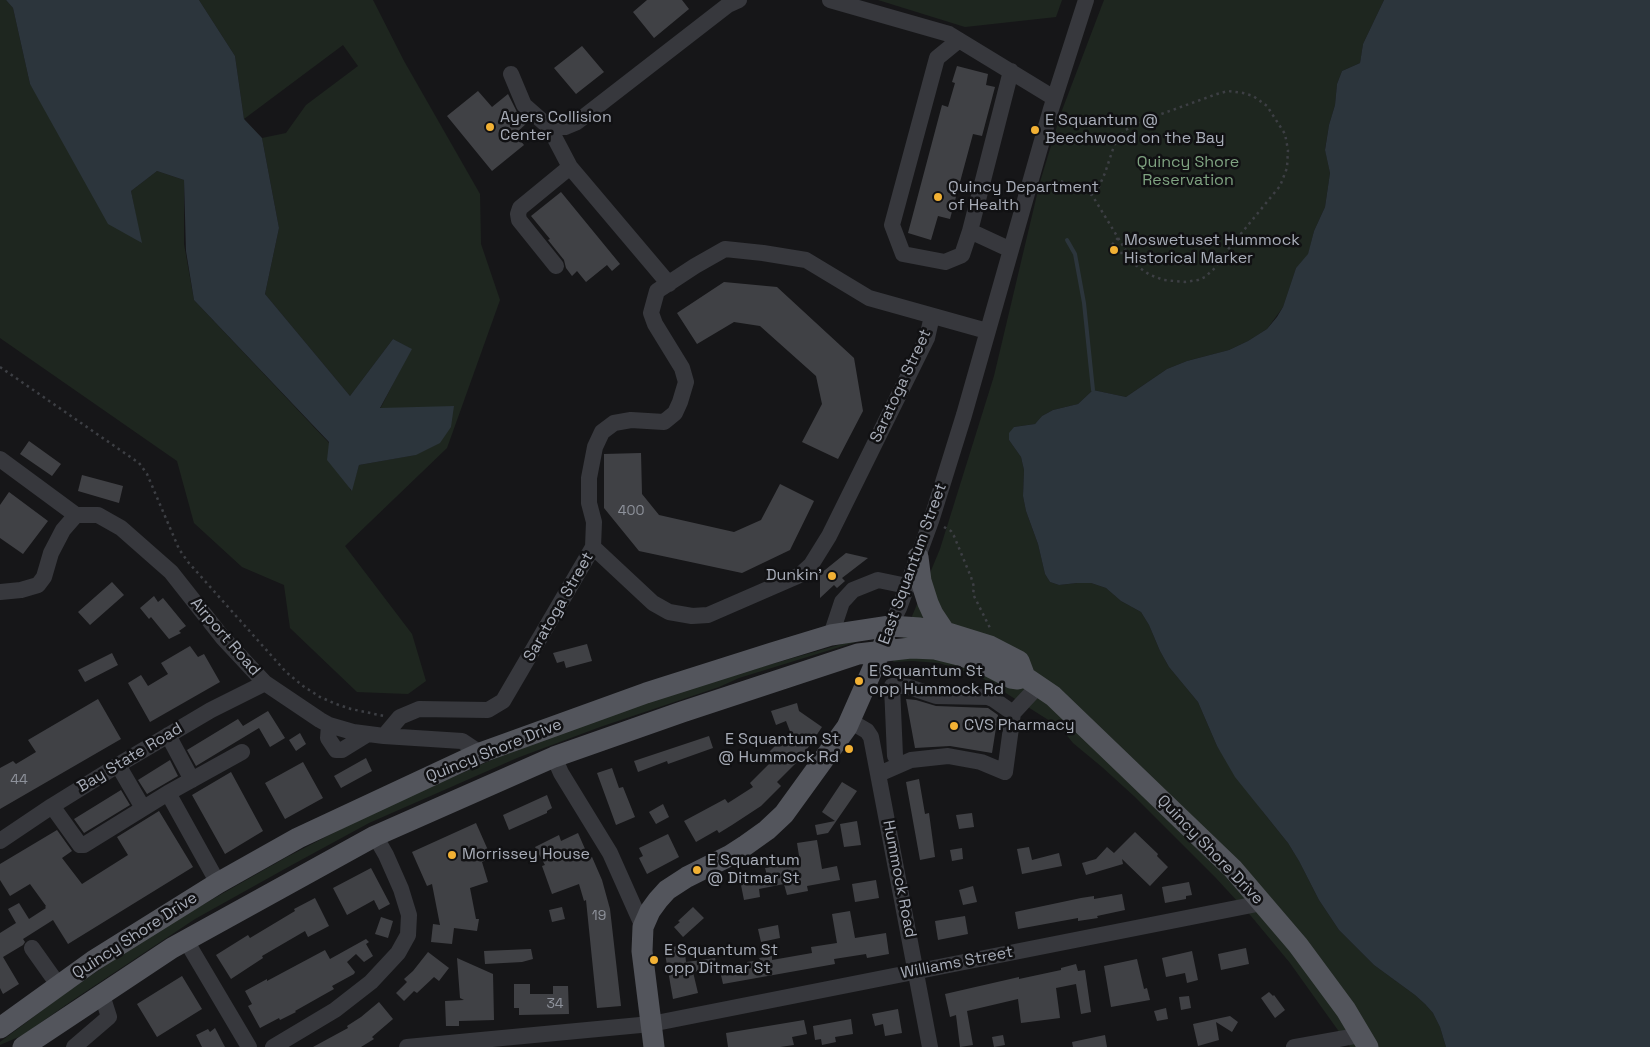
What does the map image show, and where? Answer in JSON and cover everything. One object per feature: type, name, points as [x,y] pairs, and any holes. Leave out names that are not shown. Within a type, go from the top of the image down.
[{"type":"main road","points":[[918,557],[921,581],[928,603],[945,632]]},
{"type":"main road","name":"Quincy Shore Drive","points":[[0,1028],[94,961],[218,883],[298,838],[480,753],[646,693],[831,635],[890,626],[945,632],[990,646],[1019,661],[1032,682]]},
{"type":"main road","name":"East Squantum Street","points":[[654,1047],[643,968],[643,927],[650,911],[667,890],[746,845],[768,830],[784,814],[850,720],[882,650],[890,626]]},
{"type":"main road","name":"Quincy Shore Drive","points":[[23,1047],[187,939],[375,836],[554,757],[682,712],[858,654],[911,648],[935,649],[959,655],[986,665],[1011,678],[1032,682],[1053,696],[1232,869],[1298,945],[1346,1010],[1365,1041]]},
{"type":"street","points":[[549,127],[566,127],[577,122],[728,5],[739,0]]},
{"type":"street","points":[[830,0],[949,34],[1054,98]]},
{"type":"street","name":"East Squantum Street","points":[[890,626],[931,520],[964,415],[1054,98],[1086,0]]},
{"type":"street","points":[[958,40],[937,58],[892,225],[904,254],[945,262],[962,255],[970,231],[1011,71]]},
{"type":"street","points":[[511,74],[524,104],[549,127],[570,167],[669,284]]},
{"type":"street","points":[[556,266],[519,220],[518,214],[520,208],[570,167]]},
{"type":"street","points":[[970,231],[1010,250]]},
{"type":"street","points":[[594,547],[594,522],[589,503],[589,478],[595,447],[602,432],[614,423],[631,420],[664,422],[674,413],[680,402],[686,382],[682,368],[655,324],[651,313],[657,291],[725,249],[806,260],[869,298],[987,331]]},
{"type":"street","name":"Saratoga Street","points":[[400,717],[419,710],[488,710],[504,701],[594,547],[653,603],[669,612],[692,616],[708,615],[800,575],[811,565],[829,536],[927,338],[932,316]]},
{"type":"street","points":[[0,459],[76,515],[63,530],[51,553],[44,577],[38,585],[21,590],[0,592]]},
{"type":"street","name":"Airport Road","points":[[76,515],[98,515],[122,528],[143,545],[171,572],[223,638],[264,683],[292,703],[329,725],[352,732],[376,735],[462,741],[480,753]]},
{"type":"street","points":[[831,635],[842,602],[853,590],[878,580],[907,586]]},
{"type":"street","points":[[874,752],[903,758],[948,756],[981,762],[1005,772],[1014,713],[1032,682]]},
{"type":"street","name":"Bay State Road","points":[[0,841],[52,806],[168,735],[211,710],[264,683]]},
{"type":"street","points":[[903,758],[892,686],[906,686],[936,696],[988,697],[1014,713]]},
{"type":"street","points":[[329,725],[328,738],[336,750],[342,750],[376,735],[400,717]]},
{"type":"street","name":"Hummock Road","points":[[850,720],[867,731],[871,737],[930,1047]]},
{"type":"street","points":[[168,735],[192,780]]},
{"type":"street","points":[[52,806],[80,845],[84,845],[168,793],[242,752]]},
{"type":"street","points":[[554,757],[561,773],[610,853],[643,927]]},
{"type":"street","points":[[879,774],[903,758]]},
{"type":"street","points":[[118,765],[144,808]]},
{"type":"street","points":[[168,793],[218,883]]},
{"type":"street","points":[[273,1047],[335,1010],[371,982],[398,953],[408,935],[409,915],[401,889],[386,855],[375,836]]},
{"type":"street","name":"Williams Street","points":[[407,1047],[651,1024],[1262,903]]},
{"type":"street","points":[[187,939],[249,1047]]},
{"type":"street","points":[[32,948],[59,986]]},
{"type":"street","points":[[74,1047],[109,1017],[102,994]]},
{"type":"street","points":[[1294,1047],[1365,1041]]},
{"type":"path","points":[[1061,181],[1076,190],[1092,195],[1134,264],[1150,275],[1164,280],[1185,282],[1198,280],[1216,268],[1226,252],[1280,186],[1288,168],[1288,150],[1285,134],[1267,106],[1253,96],[1228,91],[1140,122],[1124,131],[1116,143],[1098,189],[1092,195]]},
{"type":"path","points":[[1118,238],[1111,246],[1112,253],[1127,253]]},
{"type":"path","points":[[0,368],[139,463],[147,474],[179,549],[188,562],[286,672],[320,697],[336,704],[374,714],[400,717]]},
{"type":"path","points":[[931,520],[951,531],[954,536],[971,577],[974,587],[973,594],[991,626],[990,646]]},
{"type":"green space","points":[[0,0],[6,0],[13,8],[30,84],[141,243],[131,191],[157,171],[184,180],[184,244],[194,300],[329,443],[351,491],[359,465],[415,455],[380,409],[411,349],[393,339],[350,396],[265,294],[279,228],[262,138],[286,133],[306,105],[358,66],[343,45],[244,119],[235,56],[199,0],[373,0],[404,61],[480,194],[481,244],[500,300],[447,448],[345,546],[412,634],[426,681],[408,694],[357,692],[290,628],[284,585],[242,567],[194,523],[177,461],[0,338]]},
{"type":"green space","points":[[878,0],[1062,0],[1056,17],[965,27]]},
{"type":"green space","name":"Quincy Shore Reservation","points":[[1104,0],[1384,0],[1363,44],[1360,63],[1342,71],[1337,84],[1335,105],[1325,149],[1330,173],[1325,207],[1314,231],[1308,255],[1296,268],[1283,307],[1267,329],[1229,350],[1187,361],[1167,369],[1126,397],[1093,390],[1078,404],[1053,410],[1042,416],[1035,424],[1014,427],[1009,440],[1021,457],[1024,470],[1023,496],[1026,511],[1038,544],[1045,574],[1050,582],[1059,585],[1091,583],[1106,588],[1121,601],[1141,612],[1169,667],[1198,702],[1217,746],[1263,812],[1288,843],[1319,900],[1339,930],[1374,965],[1425,1004],[1433,1013],[1440,1027],[1446,1047],[1350,1047],[1290,963],[1251,916],[1135,797],[1073,743],[1061,728],[979,676],[939,663],[893,662],[940,549],[994,376],[1040,182],[1061,113]]},
{"type":"green space","points":[[856,640],[856,642],[739,678],[719,687],[600,727],[517,758],[369,823],[195,919],[23,1035],[0,1045],[0,1042],[67,992],[121,955],[190,912],[285,858],[366,816],[514,750],[681,690]]},
{"type":"shaded area","points":[[6,0],[199,0],[235,56],[244,119],[262,138],[279,228],[265,294],[350,396],[393,339],[412,349],[380,408],[454,406],[451,427],[440,443],[416,455],[359,465],[352,491],[327,460],[329,442],[194,300],[186,251],[184,180],[157,171],[131,191],[142,243],[108,224],[30,84],[13,8]]},
{"type":"shaded area","points":[[1384,0],[1650,0],[1650,1047],[1446,1047],[1440,1027],[1433,1013],[1425,1004],[1374,965],[1339,930],[1319,900],[1288,843],[1235,777],[1217,746],[1198,702],[1169,667],[1141,612],[1121,601],[1106,588],[1091,583],[1059,585],[1050,582],[1045,574],[1038,544],[1026,511],[1023,496],[1024,470],[1021,457],[1009,440],[1009,433],[1014,427],[1035,424],[1042,416],[1053,410],[1078,404],[1093,390],[1126,397],[1167,369],[1187,361],[1229,350],[1248,341],[1267,329],[1277,317],[1283,307],[1296,268],[1308,254],[1314,231],[1325,207],[1330,173],[1325,150],[1329,125],[1335,105],[1337,84],[1342,71],[1360,63],[1363,44]]},
{"type":"building","points":[[647,0],[682,0],[689,9],[654,38],[633,12]]},
{"type":"building","points":[[582,46],[604,72],[576,94],[554,68]]},
{"type":"building","points":[[957,66],[988,74],[986,85],[995,87],[982,136],[973,134],[950,219],[938,216],[931,240],[908,233],[942,105],[948,107],[955,83],[952,82]]},
{"type":"building","name":"Ayers Collision Center","points":[[478,91],[492,107],[508,94],[517,112],[528,122],[515,134],[524,145],[492,171],[447,116]]},
{"type":"building","points":[[561,192],[620,264],[612,271],[607,265],[586,282],[577,271],[572,276],[566,268],[564,260],[548,240],[550,239],[531,216]]},
{"type":"building","points":[[724,282],[777,287],[854,358],[863,411],[838,459],[802,442],[822,404],[816,376],[760,326],[734,322],[697,344],[677,313]]},
{"type":"building","points":[[29,441],[61,464],[52,476],[20,454]]},
{"type":"building","points":[[641,453],[642,494],[659,515],[734,532],[761,520],[780,484],[814,501],[790,550],[742,573],[639,551],[604,508],[604,454]]},
{"type":"building","points":[[82,475],[123,486],[119,503],[78,491]]},
{"type":"building","points":[[9,492],[48,521],[23,554],[0,538],[0,505]]},
{"type":"building","name":"Dunkin'","points":[[846,553],[868,558],[842,578],[845,581],[837,588],[834,585],[820,598],[820,574]]},
{"type":"building","points":[[112,582],[124,595],[90,625],[78,612]]},
{"type":"building","points":[[154,596],[158,602],[163,598],[186,626],[179,631],[181,633],[169,639],[151,617],[149,619],[140,608]]},
{"type":"building","points":[[587,644],[592,661],[566,668],[564,661],[557,663],[553,653]]},
{"type":"building","points":[[190,646],[198,657],[204,654],[220,682],[150,722],[128,683],[141,675],[148,686],[168,674],[161,663]]},
{"type":"building","points":[[112,653],[118,665],[85,682],[78,670]]},
{"type":"building","points":[[98,699],[121,739],[0,809],[0,768],[13,761],[16,764],[36,752],[28,740]]},
{"type":"building","name":"CVS Pharmacy","points":[[906,699],[936,706],[988,708],[998,715],[992,753],[950,746],[915,748]]},
{"type":"building","points":[[797,703],[799,711],[822,727],[801,758],[777,782],[781,786],[761,806],[719,833],[717,830],[696,842],[684,821],[725,799],[728,803],[753,787],[750,783],[773,760],[767,754],[780,740],[791,734],[786,721],[776,725],[771,711]]},
{"type":"building","points":[[268,711],[285,738],[270,747],[259,728],[196,766],[187,750],[238,719],[243,726]]},
{"type":"building","points":[[300,733],[306,744],[296,751],[289,740]]},
{"type":"building","points":[[709,736],[713,748],[668,764],[667,761],[638,772],[634,761]]},
{"type":"building","points":[[366,758],[372,771],[341,788],[334,776]]},
{"type":"building","points":[[170,760],[178,776],[147,794],[138,780]]},
{"type":"building","points":[[303,762],[323,798],[285,819],[265,783]]},
{"type":"building","points":[[612,768],[619,788],[623,787],[635,817],[616,825],[597,773]]},
{"type":"building","points":[[231,772],[263,831],[225,854],[192,795]]},
{"type":"building","points":[[919,779],[925,814],[929,813],[935,857],[920,860],[906,782]]},
{"type":"building","points":[[842,782],[857,791],[828,833],[817,835],[815,825],[835,821],[822,812]]},
{"type":"building","points":[[121,790],[130,805],[84,833],[74,819]]},
{"type":"building","points":[[547,795],[552,808],[547,813],[509,830],[503,815]]},
{"type":"building","points":[[663,804],[669,817],[656,824],[649,812]]},
{"type":"building","points":[[159,811],[193,867],[68,944],[53,920],[23,939],[25,942],[23,945],[3,957],[19,984],[3,994],[0,988],[0,933],[16,923],[8,909],[19,903],[29,919],[46,908],[46,906],[30,884],[10,896],[0,880],[0,864],[57,830],[72,851],[62,858],[82,884],[128,855],[117,837]]},
{"type":"building","points":[[972,813],[974,827],[959,829],[956,815]]},
{"type":"building","points":[[857,821],[861,845],[844,847],[840,824]]},
{"type":"building","points":[[476,823],[491,857],[482,862],[488,882],[470,888],[476,919],[479,919],[477,931],[454,928],[452,944],[431,942],[433,924],[440,925],[432,884],[427,886],[412,852]]},
{"type":"building","points":[[1135,832],[1158,854],[1157,856],[1168,867],[1150,886],[1122,859],[1123,864],[1086,875],[1082,863],[1096,859],[1107,847],[1114,853]]},
{"type":"building","points":[[578,833],[589,858],[592,857],[602,880],[610,909],[621,1006],[597,1008],[586,900],[584,901],[579,884],[552,894],[542,866],[545,865],[535,847],[559,835],[561,841]]},
{"type":"building","points":[[668,834],[679,857],[647,874],[639,858],[643,856],[639,848]]},
{"type":"building","points":[[817,840],[822,869],[837,866],[840,880],[807,886],[808,891],[787,895],[784,884],[759,889],[760,897],[744,900],[740,880],[767,875],[765,868],[800,862],[797,843]]},
{"type":"building","points":[[1029,847],[1032,860],[1059,853],[1062,866],[1022,874],[1017,849]]},
{"type":"building","points":[[962,848],[963,859],[952,861],[950,850]]},
{"type":"building","points":[[371,868],[390,904],[379,910],[374,900],[347,915],[333,888]]},
{"type":"building","points":[[876,880],[879,898],[855,902],[852,884]]},
{"type":"building","points":[[1189,882],[1192,895],[1186,896],[1186,899],[1165,903],[1162,887]]},
{"type":"building","points":[[973,886],[977,902],[963,905],[959,890]]},
{"type":"building","points":[[1122,894],[1125,910],[1097,916],[1098,918],[1078,921],[1078,918],[1018,929],[1015,912],[1081,898],[1094,896],[1094,899]]},
{"type":"building","points":[[315,898],[329,926],[308,937],[305,931],[262,956],[263,958],[231,979],[216,955],[248,935],[250,938],[295,911],[294,909]]},
{"type":"building","points":[[562,907],[565,919],[552,922],[549,910]]},
{"type":"building","points":[[693,907],[704,918],[683,937],[674,927]]},
{"type":"building","points":[[850,911],[855,938],[886,933],[889,954],[867,958],[866,954],[834,959],[835,964],[723,984],[720,971],[748,965],[747,962],[760,960],[759,958],[772,956],[772,960],[812,953],[811,947],[837,943],[832,914]]},
{"type":"building","points":[[965,916],[968,934],[938,940],[935,921]]},
{"type":"building","points":[[381,917],[393,921],[388,938],[375,934]]},
{"type":"building","points":[[778,925],[780,938],[761,942],[758,929]]},
{"type":"building","points":[[366,939],[369,942],[366,944],[373,956],[364,962],[356,954],[347,962],[355,972],[354,974],[332,986],[334,989],[296,1012],[260,1028],[248,1006],[252,1004],[245,991],[325,950],[330,959]]},
{"type":"building","points":[[684,945],[686,962],[715,958],[717,968],[693,972],[698,993],[673,999],[664,948]]},
{"type":"building","points":[[1246,948],[1249,964],[1221,970],[1218,954]]},
{"type":"building","points":[[531,949],[533,959],[522,962],[485,964],[484,951]]},
{"type":"building","points":[[1192,951],[1198,980],[1187,983],[1185,973],[1166,977],[1162,958]]},
{"type":"building","points":[[428,952],[449,968],[439,981],[434,977],[417,993],[414,991],[404,1001],[396,993],[407,982],[404,979]]},
{"type":"building","points":[[457,958],[493,974],[494,1020],[459,1021],[459,1026],[446,1026],[445,1001],[464,1000],[460,998]]},
{"type":"building","points":[[1137,959],[1144,989],[1147,988],[1150,1000],[1111,1007],[1104,966]]},
{"type":"building","points":[[1076,964],[1078,971],[1085,970],[1091,1012],[1081,1014],[1076,984],[1056,988],[1060,1018],[1021,1023],[1018,999],[967,1011],[973,1045],[960,1047],[956,1015],[950,1017],[945,994],[1019,977],[1019,979],[1061,970],[1061,968]]},
{"type":"building","points":[[182,976],[202,1009],[157,1037],[137,1004]]},
{"type":"building","points":[[514,984],[530,984],[530,994],[553,994],[553,986],[568,986],[569,1014],[519,1015],[519,1008],[514,1008]]},
{"type":"building","points":[[1269,992],[1274,995],[1285,1010],[1275,1018],[1261,998]]},
{"type":"building","points":[[1189,996],[1191,1008],[1181,1010],[1179,997]]},
{"type":"building","points":[[379,1002],[393,1019],[372,1037],[374,1039],[361,1047],[313,1047],[348,1028],[347,1026]]},
{"type":"building","points":[[1166,1008],[1168,1019],[1157,1021],[1154,1011]]},
{"type":"building","points":[[898,1009],[902,1033],[885,1036],[883,1024],[875,1026],[872,1014]]},
{"type":"building","points":[[1230,1016],[1238,1022],[1232,1032],[1216,1022],[1219,1040],[1198,1046],[1193,1024]]},
{"type":"building","points":[[851,1019],[853,1034],[835,1037],[836,1042],[822,1045],[821,1039],[815,1040],[813,1026]]},
{"type":"building","points":[[804,1020],[807,1034],[792,1037],[794,1045],[780,1047],[728,1047],[726,1033]]},
{"type":"building","points":[[215,1028],[225,1047],[202,1047],[196,1035],[208,1029],[210,1032]]},
{"type":"building","points":[[1003,1035],[1005,1045],[994,1047],[992,1037]]},
{"type":"building","points":[[1105,1035],[1107,1047],[1073,1047],[1072,1042]]},
{"type":"waterway","points":[[1067,240],[1075,254],[1084,303],[1093,390]]},
{"type":"place","name":"Ayers Collision Center","points":[[490,127]]},
{"type":"place","name":"E Squantum @ Beechwood on the Bay","points":[[1035,130]]},
{"type":"place","name":"Quincy Department of Health","points":[[938,197]]},
{"type":"place","name":"Moswetuset Hummock Historical Marker","points":[[1114,250]]},
{"type":"place","name":"Dunkin'","points":[[832,576]]},
{"type":"place","name":"E Squantum St opp Hummock Rd","points":[[859,681]]},
{"type":"place","name":"CVS Pharmacy","points":[[954,726]]},
{"type":"place","name":"E Squantum St @ Hummock Rd","points":[[849,749]]},
{"type":"place","name":"Morrissey House","points":[[452,855]]},
{"type":"place","name":"E Squantum @ Ditmar St","points":[[697,870]]},
{"type":"place","name":"E Squantum St opp Ditmar St","points":[[654,960]]}]
